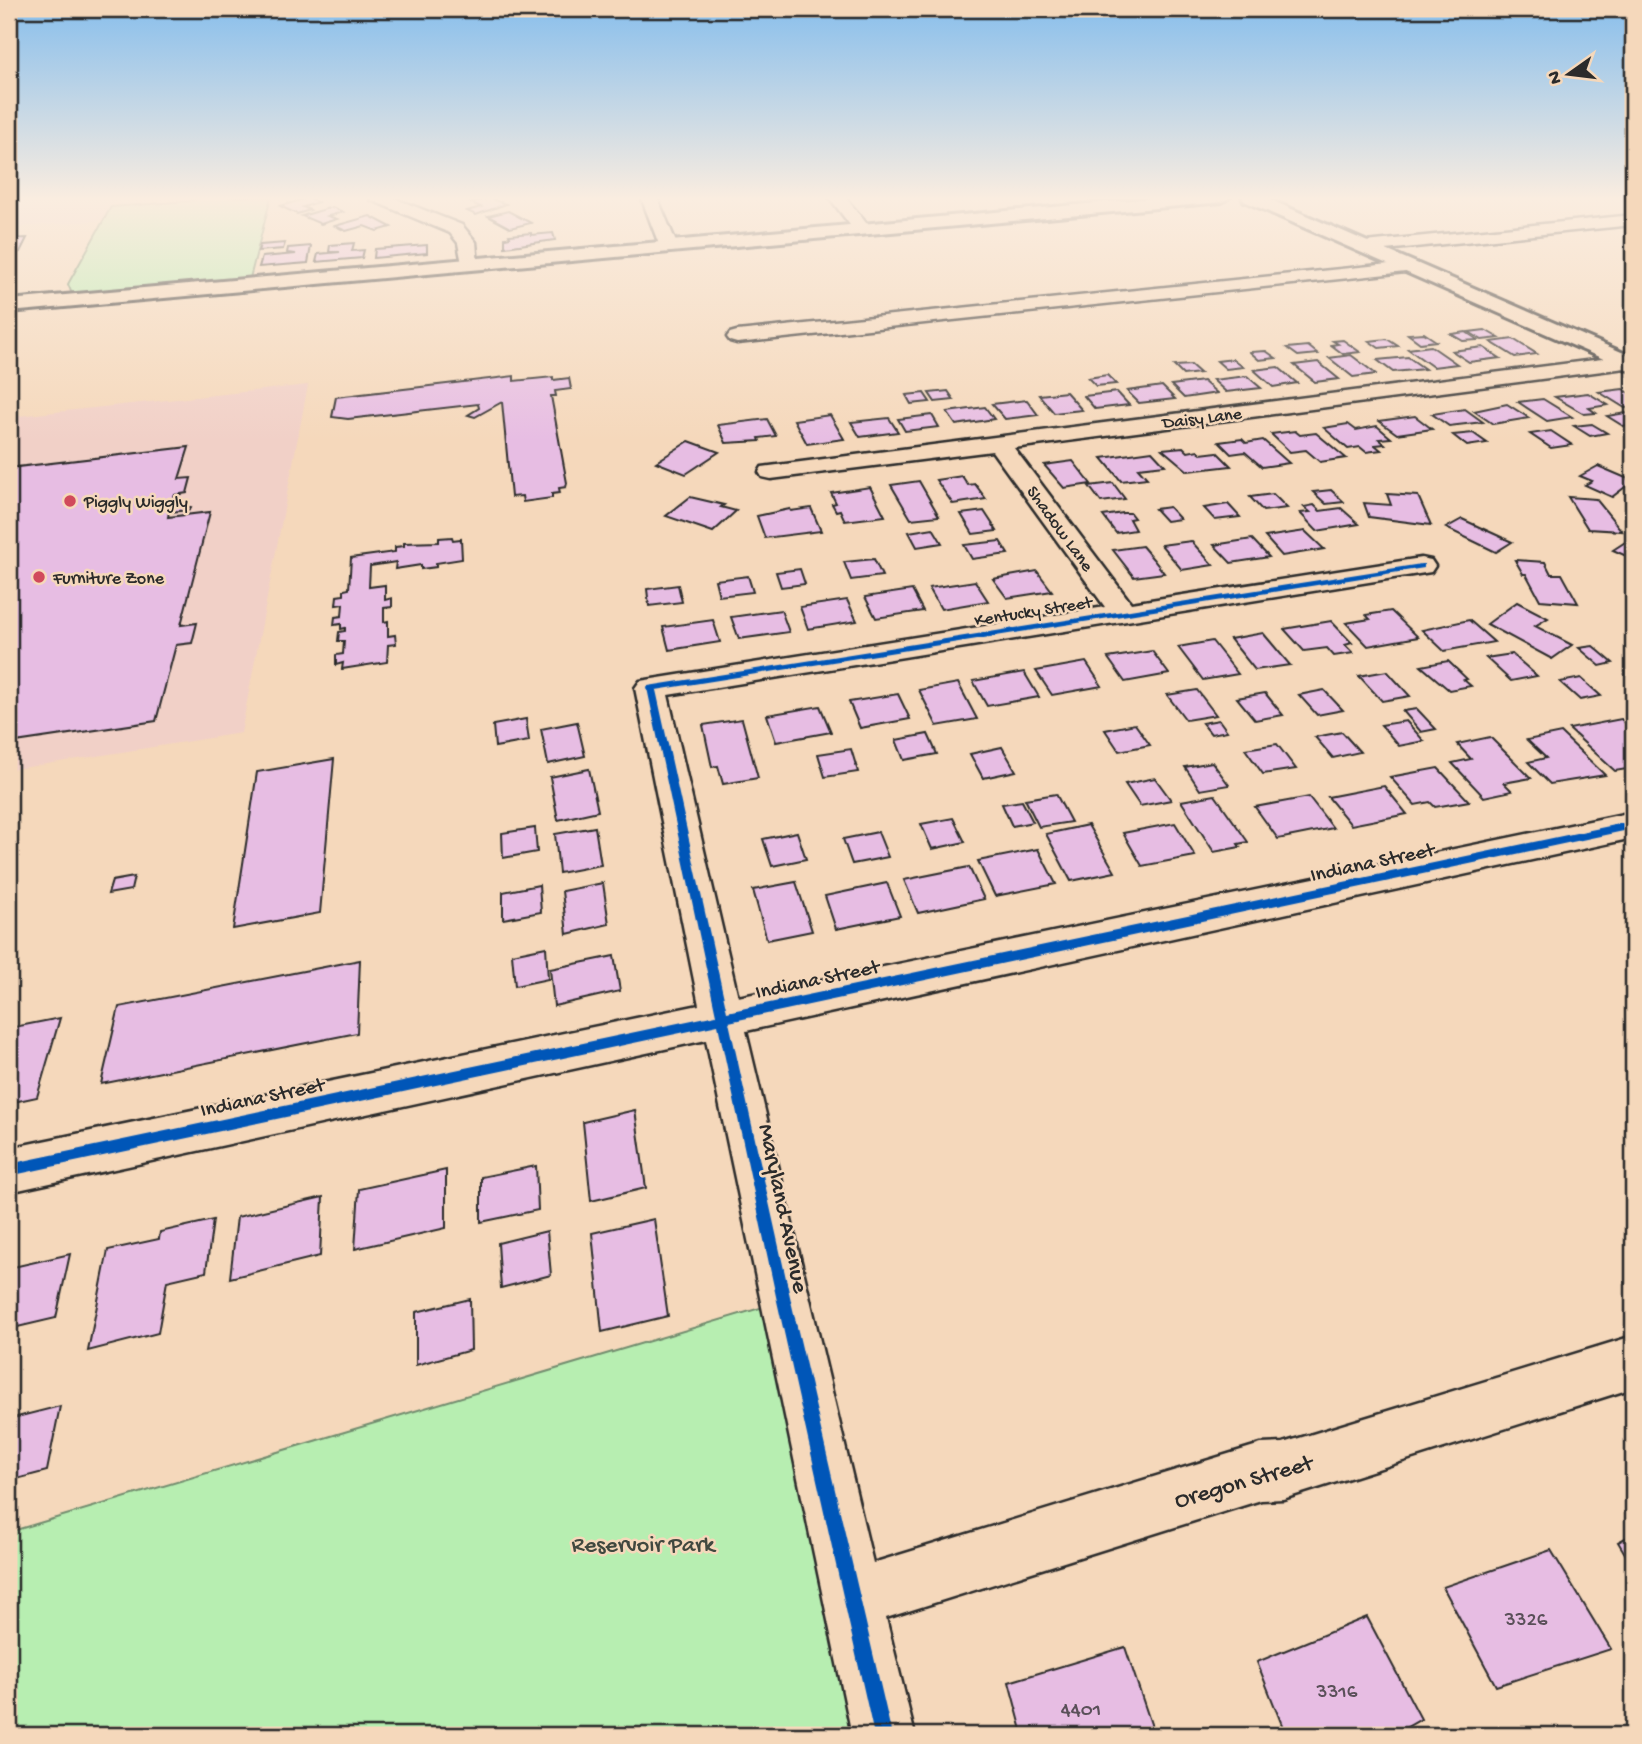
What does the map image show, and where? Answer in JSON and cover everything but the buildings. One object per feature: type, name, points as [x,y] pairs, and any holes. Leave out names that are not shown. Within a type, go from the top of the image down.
[{"type":"street","points":[[9,306],[319,278]]},
{"type":"street","points":[[737,337],[1300,278]]},
{"type":"street","points":[[1435,278],[1632,363]]},
{"type":"street","name":"Daisy Lane","points":[[771,472],[1632,363]]},
{"type":"street","name":"Shadow Lane","points":[[998,443],[1124,613]]},
{"type":"street","name":"Kentucky Street","points":[[651,688],[1421,566]]},
{"type":"street","name":"Maryland Avenue","points":[[651,688],[783,1301],[883,1735]]},
{"type":"street","name":"Indiana Street","points":[[9,1170],[1633,825]]},
{"type":"street","name":"Oregon Street","points":[[852,1599],[1261,1472],[1283,1471],[1633,1362]]},
{"type":"shaded area","points":[[308,385],[241,733],[9,770],[9,417]]},
{"type":"green space","points":[[71,278],[246,278],[72,294],[68,284]]},
{"type":"green space","name":"Reservoir Park","points":[[784,1301],[883,1735],[9,1735],[9,1532]]},
{"type":"cycle path","points":[[883,1735],[784,1301],[651,688],[1421,566]]},
{"type":"cycle path","points":[[9,1170],[1633,825]]},
{"type":"place","name":"Piggly Wiggly","points":[[70,501]]},
{"type":"place","name":"Furniture Zone","points":[[39,577]]}]
